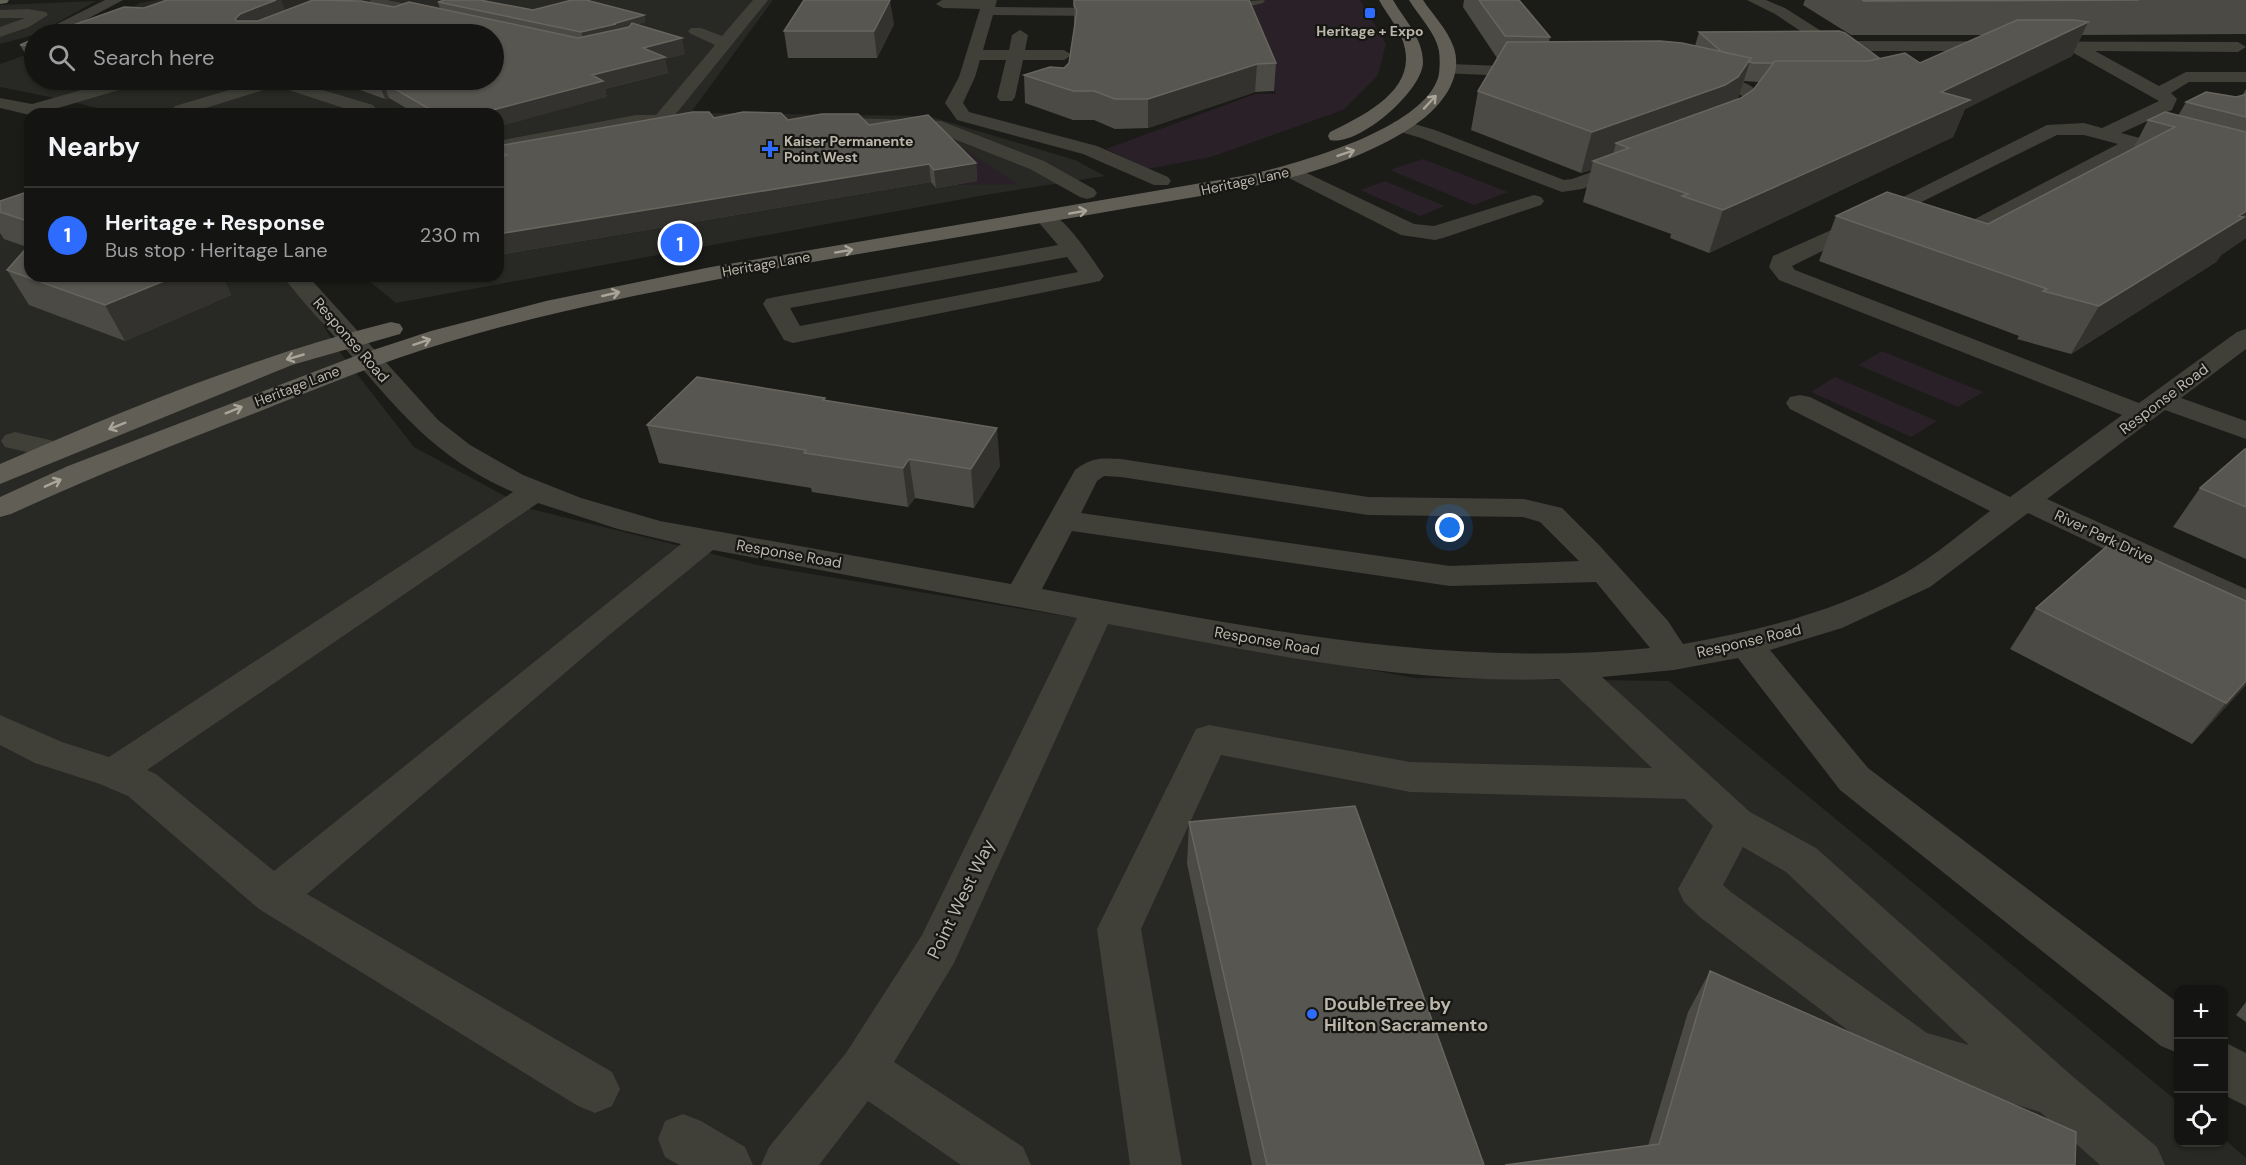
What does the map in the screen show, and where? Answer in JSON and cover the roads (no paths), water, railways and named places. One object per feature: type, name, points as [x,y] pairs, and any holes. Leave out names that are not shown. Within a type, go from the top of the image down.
[{"type":"main road","name":"Heritage Lane","points":[[0,507],[359,350],[455,311],[625,271],[1161,181],[1227,168],[1330,139],[1362,123],[1385,107],[1407,84],[1415,62],[1413,48],[1386,0]]},
{"type":"main road","name":"Heritage Lane","points":[[0,475],[283,360],[359,350],[452,333],[634,289],[1178,195],[1290,171],[1356,150],[1419,114],[1435,99],[1448,69],[1447,50],[1416,0]]},
{"type":"street","points":[[68,24],[116,0]]},
{"type":"street","points":[[598,145],[629,138],[661,120],[761,0]]},
{"type":"street","points":[[943,4],[988,4],[1097,12],[1144,0],[1195,9],[1232,8],[1258,0]]},
{"type":"street","points":[[1754,0],[1776,5],[1822,38],[1846,46],[1873,66]]},
{"type":"street","points":[[376,2],[457,19]]},
{"type":"street","points":[[988,4],[966,77],[946,103],[963,116],[1090,150],[1161,181]]},
{"type":"street","points":[[0,14],[39,13],[40,15],[35,19],[0,30]]},
{"type":"street","points":[[1006,97],[1024,21]]},
{"type":"street","points":[[696,31],[725,43]]},
{"type":"street","points":[[973,56],[1015,55],[1063,61],[1067,35]]},
{"type":"street","points":[[1790,39],[1822,38]]},
{"type":"street","points":[[1846,46],[2120,46],[2242,53]]},
{"type":"street","points":[[2072,46],[2168,99],[2166,106],[2106,134]]},
{"type":"street","points":[[2120,46],[2186,77],[2246,77]]},
{"type":"street","points":[[1447,50],[1468,51]]},
{"type":"street","points":[[2160,65],[2242,53]]},
{"type":"street","points":[[1448,69],[1555,72]]},
{"type":"street","points":[[1680,74],[1744,89],[1767,89]]},
{"type":"street","points":[[2159,93],[2186,77]]},
{"type":"street","points":[[1710,134],[1734,121],[1752,97],[1750,92],[1744,89]]},
{"type":"street","points":[[27,108],[81,90]]},
{"type":"street","points":[[0,103],[27,108],[95,90]]},
{"type":"street","points":[[187,108],[244,90]]},
{"type":"street","points":[[307,90],[364,108]]},
{"type":"street","points":[[2159,93],[2191,99]]},
{"type":"street","points":[[2146,115],[2169,121]]},
{"type":"street","points":[[504,146],[636,120],[714,121]]},
{"type":"street","points":[[802,122],[934,125],[1036,165],[1087,193]]},
{"type":"street","points":[[1401,126],[1428,134],[1562,186],[1575,185],[1648,158]]},
{"type":"street","points":[[2246,172],[2085,129],[2054,129],[1875,218],[1781,261],[1780,267],[1787,275],[2153,407],[2246,431]]},
{"type":"street","points":[[979,142],[1025,180]]},
{"type":"street","points":[[1875,218],[1945,239],[1955,238],[2136,142]]},
{"type":"street","points":[[1290,171],[1409,230],[1422,233],[1435,233],[1534,201]]},
{"type":"street","points":[[1045,217],[1073,249],[1092,276],[793,335],[775,304],[1073,249]]},
{"type":"street","name":"Response Road","points":[[300,282],[359,350],[436,432],[472,460],[535,491],[592,513],[659,530],[1097,611],[1349,656],[1440,665],[1568,666],[1674,657],[1746,644],[1800,630],[1864,607],[1918,580],[2245,339]]},
{"type":"street","name":"River Park Drive","points":[[1800,403],[2020,506],[2246,603]]},
{"type":"street","points":[[15,441],[57,450]]},
{"type":"street","points":[[1021,597],[1085,476],[1097,467],[1121,468],[1368,506],[1524,508],[1551,515],[1605,571],[1656,630],[1674,657]]},
{"type":"street","points":[[114,773],[535,491]]},
{"type":"street","points":[[1061,520],[1450,576],[1605,571]]},
{"type":"street","points":[[274,896],[596,628],[707,539]]},
{"type":"street","name":"Point West Way","points":[[787,1165],[863,1069],[938,949],[1097,611]]},
{"type":"street","points":[[1746,644],[1854,779],[2174,1028]]},
{"type":"street","points":[[1568,666],[1736,823],[1801,860],[2054,1092],[2139,1165]]},
{"type":"street","points":[[0,729],[49,753],[114,773],[142,785],[274,896],[595,1089]]},
{"type":"street","points":[[1156,1165],[1119,929],[1209,739],[1410,777],[1695,784]]},
{"type":"street","points":[[1736,823],[1699,889],[1716,905],[1914,1052],[2054,1092]]},
{"type":"street","points":[[863,1069],[1005,1165]]},
{"type":"street","points":[[2228,1069],[2246,1083]]},
{"type":"street","points":[[683,1139],[727,1165]]},
{"type":"place","name":"Heritage + Expo","points":[[1370,13]]},
{"type":"place","name":"Kaiser Permanente Point West","points":[[770,149]]},
{"type":"place","name":"Heritage + Response","points":[[680,243]]},
{"type":"place","name":"DoubleTree by Hilton Sacramento","points":[[1312,1014]]}]
